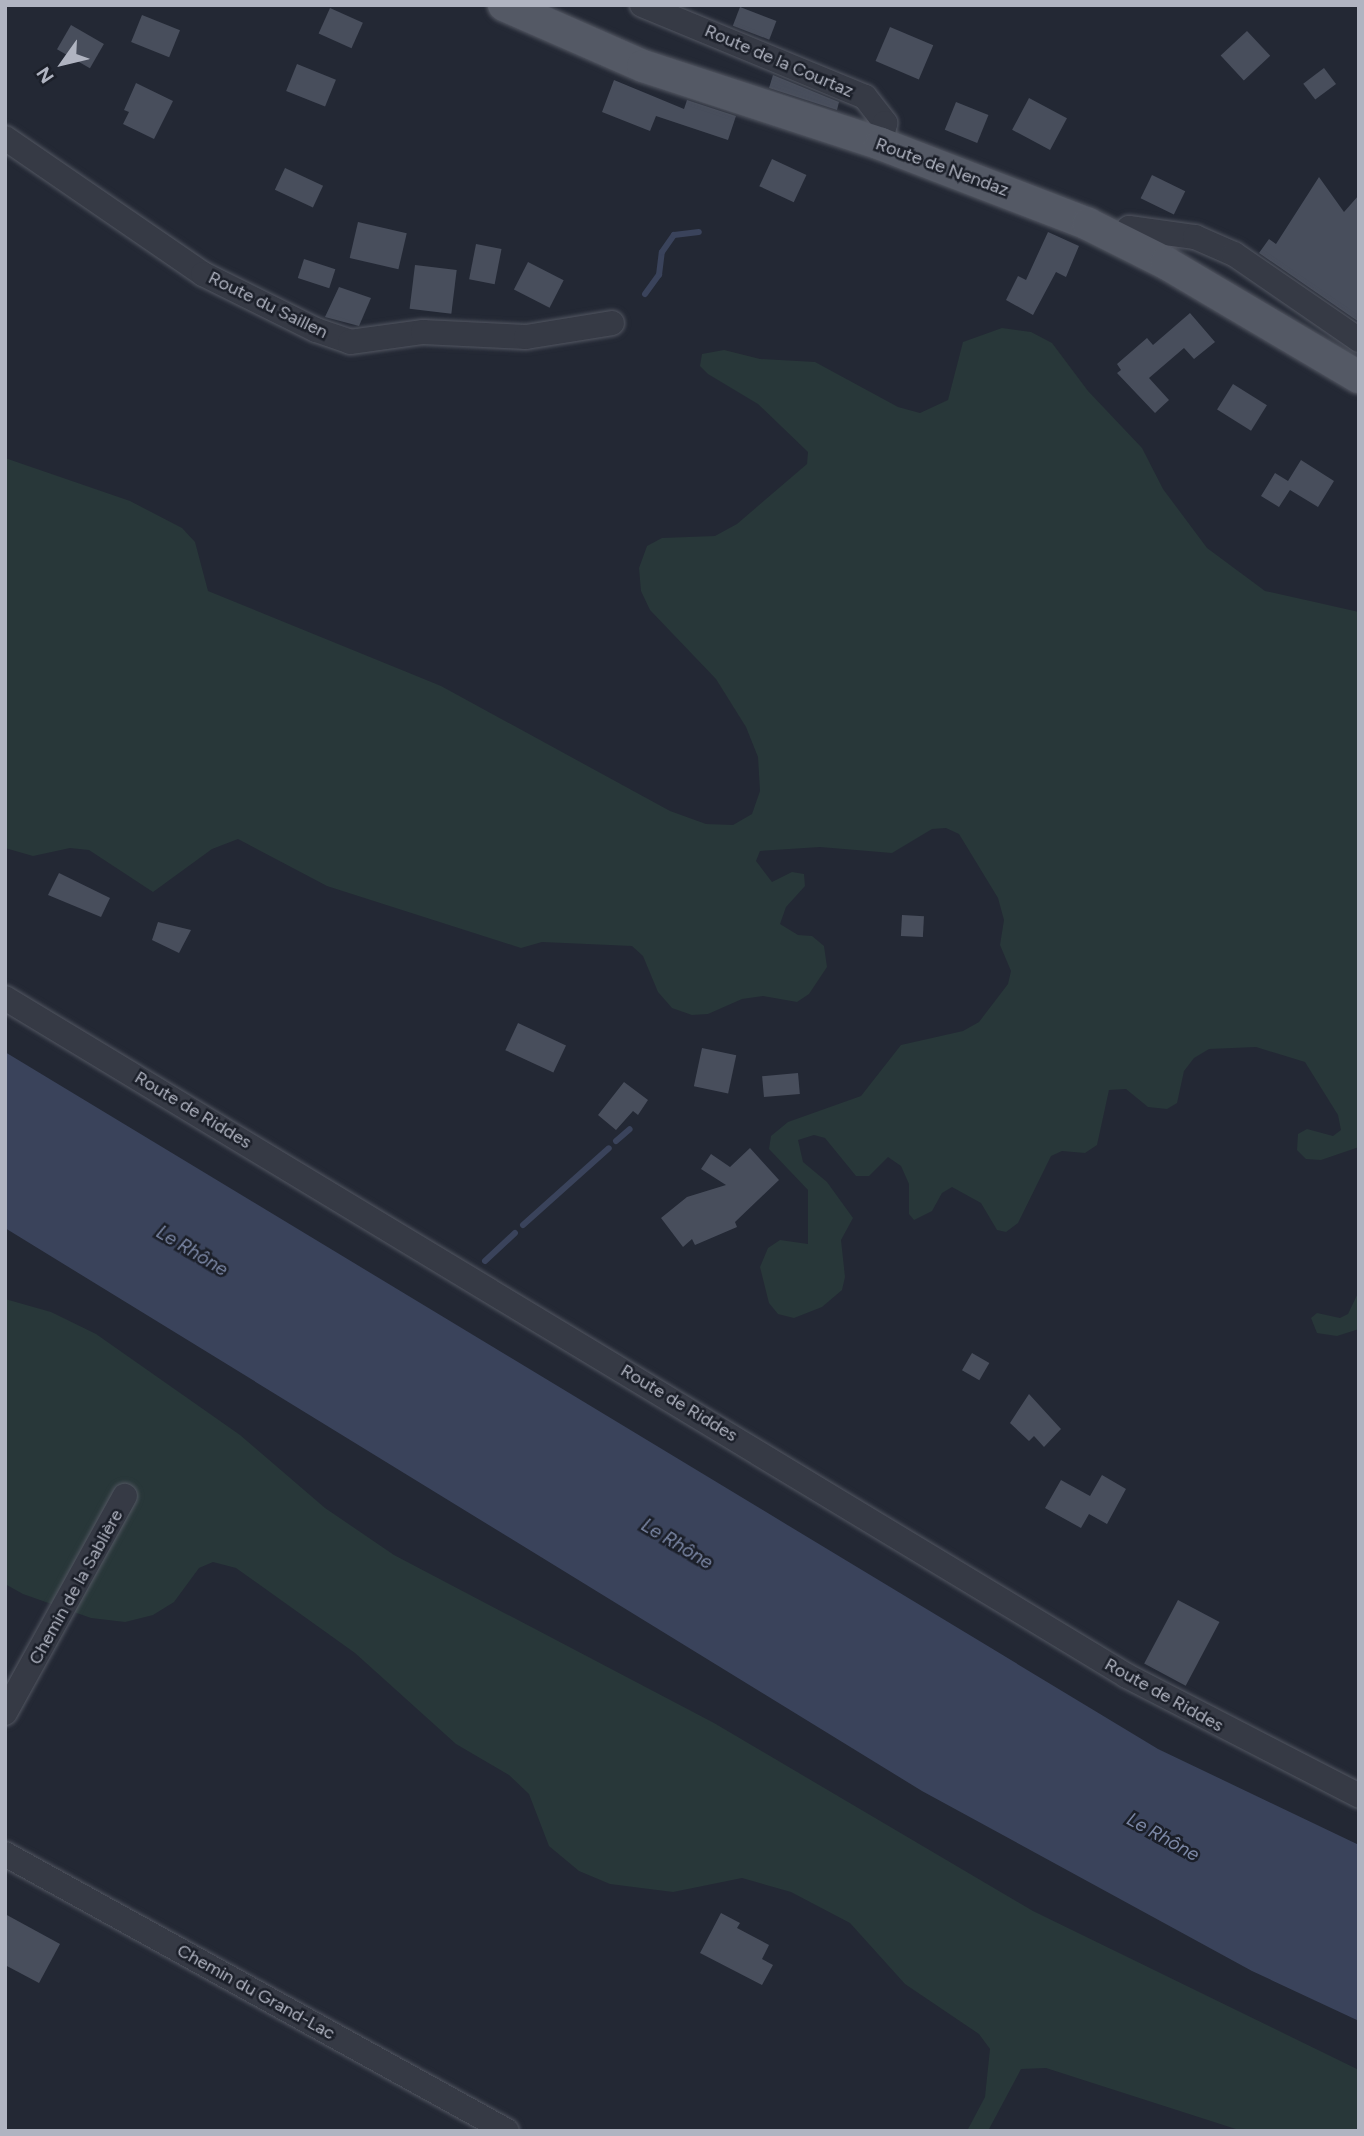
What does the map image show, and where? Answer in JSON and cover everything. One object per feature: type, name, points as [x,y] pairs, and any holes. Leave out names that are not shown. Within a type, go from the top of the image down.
[{"type":"main road","name":"Route de Nendaz","points":[[504,5],[643,66],[881,144],[1006,190],[1120,239],[1359,377]]},
{"type":"street","name":"Route de la Courtaz","points":[[642,5],[865,97],[885,123],[881,144]]},
{"type":"street","name":"Route du Saillen","points":[[5,138],[203,274],[316,330],[350,342],[423,332],[526,337],[612,323]]},
{"type":"street","points":[[1120,239],[1129,228],[1195,237],[1234,254],[1359,341]]},
{"type":"street","name":"Route de Riddes","points":[[5,998],[1127,1676],[1359,1796]]},
{"type":"street","name":"Chemin de la Sablière","points":[[5,1713],[125,1496]]},
{"type":"street","name":"Chemin du Grand-Lac","points":[[5,1854],[507,2131]]},
{"type":"shaded area","points":[[1002,328],[1031,332],[1052,343],[1088,391],[1142,448],[1163,489],[1207,548],[1265,591],[1359,612],[1359,1147],[1321,1160],[1306,1159],[1297,1150],[1298,1134],[1307,1129],[1333,1136],[1341,1130],[1338,1115],[1305,1062],[1256,1047],[1209,1049],[1194,1058],[1184,1071],[1177,1103],[1167,1109],[1148,1107],[1126,1089],[1109,1090],[1097,1145],[1085,1153],[1062,1151],[1051,1156],[1018,1223],[1006,1232],[997,1230],[981,1203],[952,1187],[942,1193],[932,1211],[914,1220],[909,1214],[909,1184],[901,1166],[888,1157],[869,1176],[856,1176],[825,1138],[814,1135],[798,1140],[803,1162],[827,1182],[853,1218],[841,1240],[845,1277],[842,1290],[822,1307],[794,1318],[778,1314],[769,1303],[760,1267],[768,1248],[780,1240],[808,1244],[808,1190],[769,1149],[771,1136],[788,1122],[861,1096],[901,1045],[963,1031],[979,1022],[1008,984],[1011,971],[1000,945],[1004,920],[998,898],[959,834],[946,828],[932,829],[892,853],[820,847],[760,851],[756,861],[772,882],[792,872],[804,874],[805,886],[786,907],[780,924],[798,935],[812,936],[824,946],[827,967],[809,994],[797,1002],[763,996],[742,999],[708,1014],[692,1015],[672,1008],[658,992],[643,956],[632,946],[542,942],[521,948],[327,886],[238,839],[212,849],[153,892],[89,850],[70,848],[33,856],[5,848],[5,458],[130,501],[182,528],[195,542],[208,591],[441,686],[670,811],[706,824],[733,825],[752,814],[760,791],[758,757],[746,727],[716,679],[650,610],[641,591],[639,568],[647,546],[662,538],[715,536],[737,524],[807,464],[808,452],[758,404],[708,374],[700,366],[702,354],[724,350],[760,359],[815,362],[898,407],[920,413],[948,400],[963,342]]},
{"type":"shaded area","points":[[1359,1291],[1359,1329],[1337,1336],[1317,1333],[1311,1318],[1317,1313],[1340,1318],[1348,1314]]},
{"type":"shaded area","points":[[5,1299],[51,1312],[96,1334],[240,1435],[325,1508],[394,1555],[714,1723],[1033,1911],[1359,2070],[1359,2131],[1242,2131],[1046,2068],[1021,2069],[988,2131],[967,2131],[985,2097],[990,2049],[979,2034],[905,1984],[850,1923],[791,1892],[742,1878],[673,1892],[610,1884],[579,1871],[549,1846],[529,1794],[509,1775],[456,1744],[355,1653],[236,1568],[213,1562],[199,1568],[174,1602],[153,1615],[125,1622],[91,1618],[23,1594],[5,1584]]},
{"type":"water","name":"Le Rhône","points":[[5,1052],[1158,1749],[1359,1845],[1359,2021],[1252,1971],[922,1791],[5,1228]]},
{"type":"building","points":[[740,7],[776,21],[769,40],[733,26]]},
{"type":"building","points":[[330,8],[363,23],[351,48],[319,34]]},
{"type":"building","points":[[142,15],[180,30],[169,57],[131,42]]},
{"type":"building","points":[[71,25],[104,44],[90,68],[57,49]]},
{"type":"building","points":[[890,27],[933,45],[919,79],[876,61]]},
{"type":"building","points":[[1247,31],[1270,56],[1244,80],[1221,56]]},
{"type":"building","points":[[297,64],[336,80],[325,107],[286,91]]},
{"type":"building","points":[[1324,68],[1336,84],[1315,100],[1303,84]]},
{"type":"building","points":[[773,75],[839,102],[837,110],[769,88]]},
{"type":"building","points":[[614,80],[684,109],[687,100],[736,116],[728,140],[656,116],[650,131],[602,112]]},
{"type":"building","points":[[136,83],[173,101],[154,139],[123,124],[129,112],[124,110]]},
{"type":"building","points":[[1029,98],[1067,118],[1050,150],[1012,130]]},
{"type":"building","points":[[956,102],[988,115],[977,143],[945,130]]},
{"type":"building","points":[[772,159],[806,175],[794,202],[759,186]]},
{"type":"building","points":[[285,168],[323,186],[313,208],[275,190]]},
{"type":"building","points":[[1152,175],[1185,191],[1174,215],[1141,198]]},
{"type":"building","points":[[1319,177],[1344,212],[1359,195],[1359,322],[1259,253],[1269,239],[1276,244]]},
{"type":"building","points":[[358,222],[407,233],[398,269],[350,258]]},
{"type":"building","points":[[1048,232],[1079,246],[1066,277],[1056,272],[1033,315],[1006,300],[1018,276],[1026,280]]},
{"type":"building","points":[[476,244],[502,249],[495,284],[469,279]]},
{"type":"building","points":[[304,259],[335,269],[329,288],[298,278]]},
{"type":"building","points":[[528,262],[564,280],[550,308],[514,290]]},
{"type":"building","points":[[415,265],[457,270],[451,314],[410,309]]},
{"type":"building","points":[[339,287],[371,298],[359,326],[325,317]]},
{"type":"building","points":[[1190,313],[1215,342],[1194,359],[1184,348],[1149,378],[1169,400],[1155,413],[1117,373],[1121,370],[1117,364],[1147,338],[1153,345]]},
{"type":"building","points":[[1233,384],[1267,405],[1251,431],[1217,409]]},
{"type":"building","points":[[1301,460],[1334,481],[1318,507],[1290,490],[1279,507],[1261,496],[1275,473],[1288,481]]},
{"type":"building","points":[[59,873],[110,898],[101,917],[48,895]]},
{"type":"building","points":[[902,915],[924,916],[923,937],[901,936]]},
{"type":"building","points":[[158,922],[191,930],[179,953],[152,940]]},
{"type":"building","points":[[518,1023],[566,1045],[553,1073],[505,1050]]},
{"type":"building","points":[[702,1048],[736,1055],[728,1093],[694,1086]]},
{"type":"building","points":[[798,1073],[800,1094],[764,1097],[762,1076]]},
{"type":"building","points":[[624,1082],[648,1100],[638,1115],[633,1111],[616,1130],[598,1115]]},
{"type":"building","points":[[750,1148],[779,1180],[735,1222],[737,1227],[695,1245],[692,1239],[683,1247],[661,1218],[687,1197],[726,1185],[701,1169],[711,1154],[730,1167]]},
{"type":"building","points":[[972,1353],[989,1363],[979,1380],[962,1370]]},
{"type":"building","points":[[1029,1394],[1061,1429],[1044,1447],[1034,1436],[1029,1441],[1010,1423]]},
{"type":"building","points":[[1102,1475],[1126,1489],[1107,1524],[1089,1514],[1081,1528],[1045,1508],[1061,1480],[1090,1496]]},
{"type":"building","points":[[1178,1600],[1219,1622],[1186,1686],[1144,1664]]},
{"type":"building","points":[[721,1913],[740,1923],[737,1928],[769,1945],[762,1959],[773,1965],[762,1985],[700,1953]]},
{"type":"building","points":[[5,1914],[60,1944],[39,1983],[5,1965]]},
{"type":"waterway","points":[[645,294],[659,275],[662,252],[674,235],[699,232]]},
{"type":"waterway","points":[[616,1141],[630,1129]]},
{"type":"waterway","points":[[523,1225],[609,1148]]},
{"type":"waterway","points":[[485,1261],[515,1233]]}]
